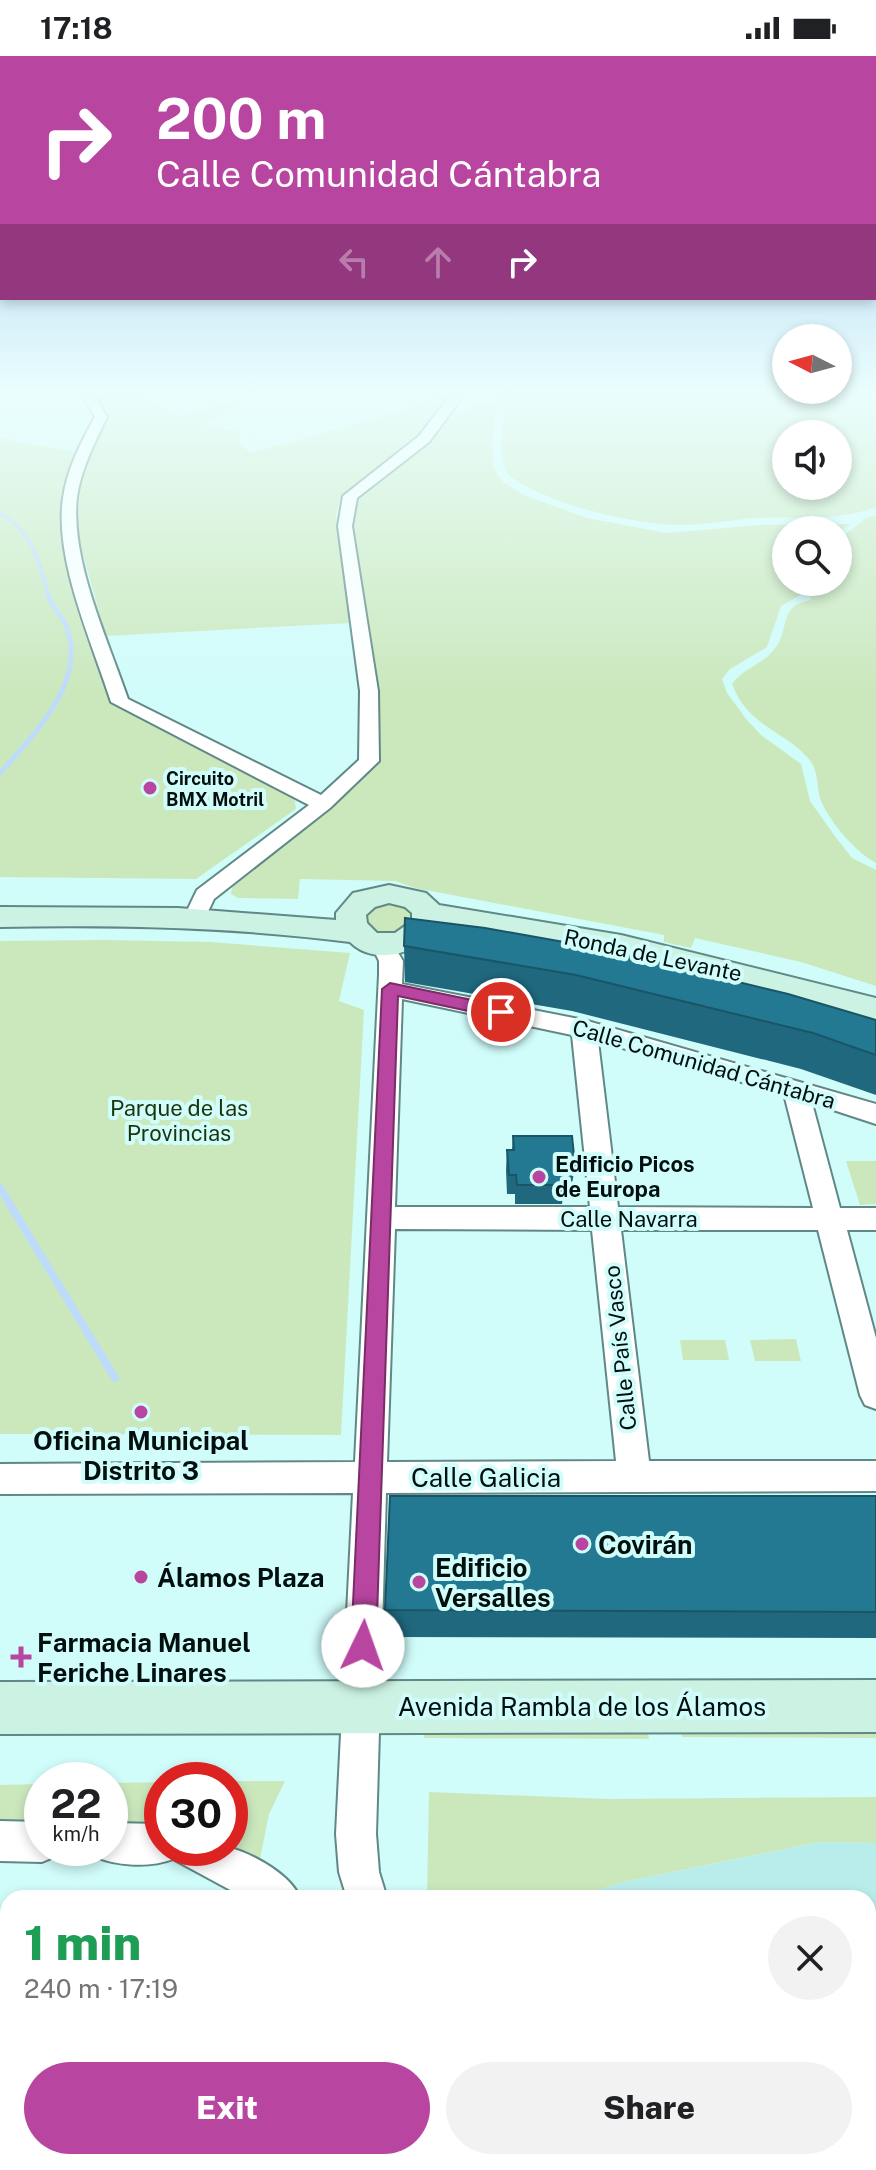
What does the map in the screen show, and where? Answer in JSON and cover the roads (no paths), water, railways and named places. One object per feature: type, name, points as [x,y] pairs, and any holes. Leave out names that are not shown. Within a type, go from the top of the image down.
[{"type":"main road","name":"Ronda de Levante","points":[[0,917],[194,919],[292,924],[391,940],[530,948],[616,964],[876,1030]]},
{"type":"main road","name":"Ronda de Levante","points":[[391,940],[621,945],[876,1009]]},
{"type":"main road","name":"Avenida Rambla de los Álamos","points":[[0,1708],[876,1706]]},
{"type":"street","points":[[71,495],[73,548],[120,702],[323,804]]},
{"type":"street","points":[[194,919],[205,895],[323,804],[369,761],[369,691],[345,526],[352,495]]},
{"type":"street","points":[[365,1890],[359,1872],[356,1834],[391,940]]},
{"type":"street","name":"Calle Comunidad Cántabra","points":[[391,940],[584,1029],[876,1114]]},
{"type":"street","name":"Calle País Vasco","points":[[584,1029],[634,1476]]},
{"type":"street","points":[[795,1088],[830,1219],[867,1324],[876,1395]]},
{"type":"street","name":"Calle Navarra","points":[[382,1218],[876,1219]]},
{"type":"street","name":"Calle Galicia","points":[[0,1479],[876,1476]]},
{"type":"street","points":[[0,1841],[24,1842]]},
{"type":"street","points":[[224,1866],[271,1890]]},
{"type":"waterway","points":[[0,514],[26,537],[48,594]]},
{"type":"waterway","points":[[0,773],[40,726],[62,690],[69,670],[71,651],[68,631],[47,592]]},
{"type":"waterway","points":[[0,1188],[115,1378]]},
{"type":"place","name":"Circuito BMX Motril","points":[[150,788]]},
{"type":"place","name":"Edificio Picos de Europa","points":[[539,1177]]},
{"type":"place","name":"Oficina Municipal Distrito 3","points":[[141,1412]]},
{"type":"place","name":"Covirán","points":[[582,1544]]},
{"type":"place","name":"Álamos Plaza","points":[[141,1577]]},
{"type":"place","name":"Edificio Versalles","points":[[419,1582]]},
{"type":"place","name":"Farmacia Manuel Feriche Linares","points":[[21,1657]]},
{"type":"park label","name":"Parque de las Provincias","points":[[179,1120]]}]
